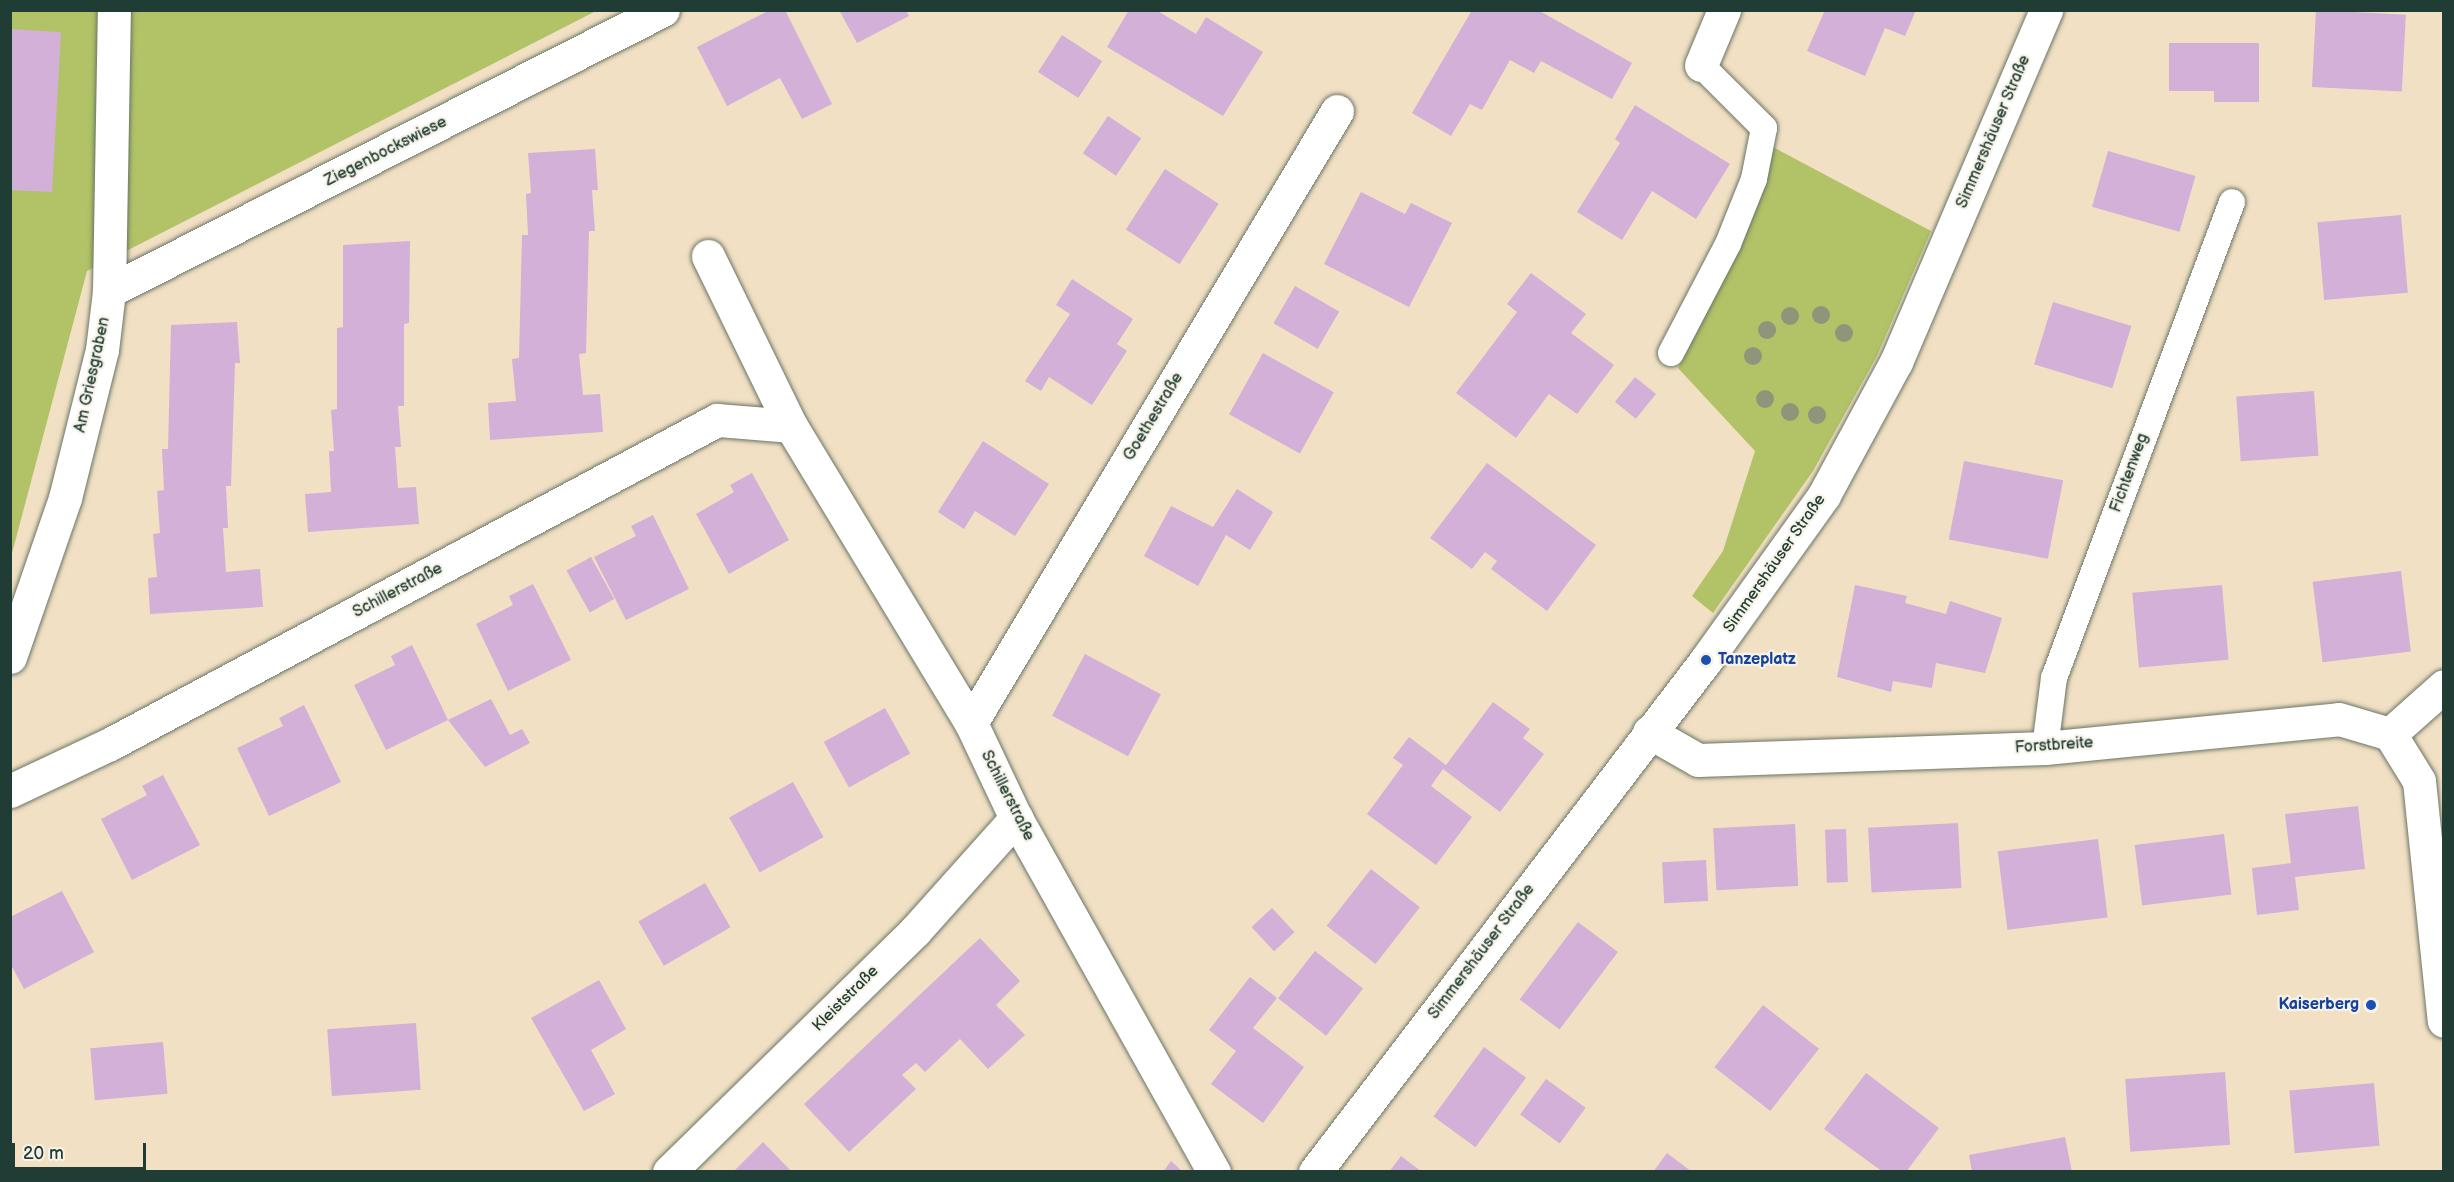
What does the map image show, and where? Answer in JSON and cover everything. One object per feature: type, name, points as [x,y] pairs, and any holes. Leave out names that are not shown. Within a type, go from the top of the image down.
[{"type":"street","name":"Am Griesgraben","points":[[10,657],[65,498],[102,350],[109,291],[114,10]]},
{"type":"street","name":"Ziegenbockswiese","points":[[109,291],[663,10]]},
{"type":"street","points":[[1701,65],[1724,10]]},
{"type":"street","name":"Simmershäuser Straße","points":[[1315,1172],[1649,732],[1824,495],[1896,362],[2046,10]]},
{"type":"street","name":"Goethestraße","points":[[971,723],[1337,111]]},
{"type":"street","name":"Schillerstraße","points":[[708,256],[791,426],[971,723],[1016,819],[1214,1172]]},
{"type":"street","name":"Schillerstraße","points":[[10,791],[110,744],[717,420],[791,426]]},
{"type":"street","points":[[2444,686],[2390,734],[2419,781],[2444,1021]]},
{"type":"street","name":"Forstbreite","points":[[1649,732],[1698,760],[2045,748],[2339,719],[2390,734]]},
{"type":"street","name":"Kleiststraße","points":[[669,1172],[915,931],[1016,819]]},
{"type":"lane","points":[[1671,353],[1728,244],[1754,179],[1764,128],[1701,65]]},
{"type":"lane","name":"Fichtenweg","points":[[2045,748],[2054,678],[2232,202]]},
{"type":"green space","points":[[11,11],[596,11],[87,271],[11,557]]},
{"type":"green space","points":[[1773,147],[1931,231],[1877,356],[1813,471],[1713,613],[1692,596],[1723,551],[1755,451],[1678,368],[1737,246]]},
{"type":"building","points":[[770,10],[785,10],[832,104],[802,119],[780,78],[727,106],[697,47]]},
{"type":"building","points":[[839,10],[906,10],[909,16],[857,43]]},
{"type":"building","points":[[1129,10],[1156,10],[1196,34],[1206,17],[1263,52],[1223,116],[1107,47]]},
{"type":"building","points":[[1472,10],[1538,10],[1632,63],[1612,99],[1541,61],[1534,73],[1510,60],[1482,110],[1470,104],[1451,136],[1412,113]]},
{"type":"building","points":[[1825,10],[1916,10],[1905,36],[1885,28],[1865,76],[1807,51]]},
{"type":"building","points":[[2316,10],[2406,15],[2402,92],[2312,87]]},
{"type":"building","points":[[10,29],[61,32],[52,192],[10,190]]},
{"type":"building","points":[[1062,35],[1102,61],[1078,98],[1038,72]]},
{"type":"building","points":[[2169,43],[2259,43],[2259,102],[2214,102],[2214,91],[2169,91]]},
{"type":"building","points":[[1635,105],[1730,164],[1696,219],[1652,191],[1622,240],[1577,212],[1620,143],[1615,139]]},
{"type":"building","points":[[1108,116],[1141,138],[1116,176],[1083,153]]},
{"type":"building","points":[[595,149],[598,190],[592,190],[595,231],[589,231],[586,353],[579,354],[583,395],[600,394],[603,432],[490,440],[488,403],[516,401],[512,359],[519,358],[522,235],[528,235],[526,194],[531,193],[528,153]]},
{"type":"building","points":[[2108,151],[2195,176],[2179,232],[2092,207]]},
{"type":"building","points":[[1165,169],[1219,204],[1179,264],[1126,229]]},
{"type":"building","points":[[1361,192],[1405,214],[1411,203],[1452,223],[1409,307],[1324,264]]},
{"type":"building","points":[[2401,215],[2408,293],[2324,300],[2317,222]]},
{"type":"building","points":[[410,241],[409,323],[404,324],[404,406],[398,406],[401,447],[395,447],[398,488],[416,487],[419,524],[308,532],[305,494],[331,492],[329,451],[334,451],[331,410],[337,409],[337,328],[343,327],[343,245]]},
{"type":"building","points":[[1531,273],[1586,314],[1571,333],[1614,365],[1577,414],[1549,394],[1516,438],[1456,393],[1517,312],[1507,304]]},
{"type":"building","points":[[1072,279],[1133,319],[1117,344],[1127,351],[1092,405],[1049,377],[1041,391],[1025,381],[1070,314],[1056,305]]},
{"type":"building","points":[[1295,286],[1339,312],[1318,349],[1274,323]]},
{"type":"building","points":[[2053,302],[2131,326],[2112,388],[2034,364]]},
{"type":"building","points":[[237,322],[240,363],[235,363],[231,486],[226,486],[228,528],[223,528],[226,572],[260,569],[263,607],[150,614],[148,578],[157,577],[153,534],[160,533],[157,491],[164,490],[162,449],[168,449],[171,325]]},
{"type":"building","points":[[1263,353],[1334,392],[1300,453],[1229,414]]},
{"type":"building","points":[[1635,377],[1656,394],[1636,419],[1615,402]]},
{"type":"building","points":[[2314,391],[2319,456],[2241,461],[2236,396]]},
{"type":"building","points":[[983,441],[1049,484],[1015,536],[975,511],[964,529],[938,512]]},
{"type":"building","points":[[1964,461],[2063,480],[2048,559],[1949,540]]},
{"type":"building","points":[[1487,463],[1596,545],[1547,611],[1491,569],[1497,561],[1485,552],[1472,569],[1430,538]]},
{"type":"building","points":[[752,473],[789,540],[729,574],[696,514],[734,492],[730,485]]},
{"type":"building","points":[[1237,489],[1273,512],[1250,550],[1226,535],[1198,586],[1144,556],[1171,506],[1213,527]]},
{"type":"building","points":[[653,515],[689,589],[626,620],[594,557],[636,536],[631,526]]},
{"type":"building","points":[[591,557],[614,599],[590,613],[567,571]]},
{"type":"building","points":[[2401,571],[2411,651],[2323,662],[2313,582]]},
{"type":"building","points":[[533,584],[571,660],[508,691],[476,624],[513,605],[509,596]]},
{"type":"building","points":[[1855,585],[1907,596],[1905,603],[1946,614],[1950,601],[2002,618],[1985,673],[1936,663],[1932,688],[1893,681],[1891,692],[1837,677]]},
{"type":"building","points":[[2222,585],[2229,660],[2139,668],[2132,593]]},
{"type":"building","points":[[412,645],[448,720],[386,750],[354,685],[395,665],[391,656]]},
{"type":"building","points":[[1085,654],[1161,694],[1128,756],[1052,716]]},
{"type":"building","points":[[491,699],[510,735],[522,729],[530,743],[485,767],[448,720]]},
{"type":"building","points":[[1493,702],[1530,729],[1523,738],[1544,754],[1500,812],[1443,769],[1431,786],[1472,817],[1436,865],[1367,814],[1403,765],[1393,758],[1409,737],[1446,765]]},
{"type":"building","points":[[304,705],[341,782],[269,816],[237,748],[283,726],[279,718]]},
{"type":"building","points":[[885,708],[910,753],[849,787],[824,742]]},
{"type":"building","points":[[163,775],[200,845],[132,880],[101,819],[147,795],[142,786]]},
{"type":"building","points":[[793,782],[824,837],[760,872],[729,817]]},
{"type":"building","points":[[2358,806],[2365,869],[2295,877],[2299,910],[2257,915],[2252,868],[2291,863],[2285,814]]},
{"type":"building","points":[[1958,823],[1961,888],[1872,893],[1868,828]]},
{"type":"building","points":[[1795,824],[1798,886],[1716,890],[1713,828]]},
{"type":"building","points":[[1846,829],[1848,882],[1827,883],[1825,830]]},
{"type":"building","points":[[2224,834],[2231,895],[2142,906],[2135,845]]},
{"type":"building","points":[[2098,839],[2108,917],[2007,930],[1998,851]]},
{"type":"building","points":[[1706,860],[1708,901],[1664,903],[1662,862]]},
{"type":"building","points":[[1371,869],[1420,907],[1376,964],[1327,926]]},
{"type":"building","points":[[705,883],[730,927],[664,966],[638,921]]},
{"type":"building","points":[[62,891],[94,952],[24,989],[10,963],[10,917]]},
{"type":"building","points":[[1272,908],[1295,932],[1274,951],[1252,927]]},
{"type":"building","points":[[1578,922],[1618,952],[1560,1030],[1520,999]]},
{"type":"building","points":[[980,938],[1020,981],[996,1005],[1025,1035],[988,1069],[960,1039],[925,1072],[916,1063],[902,1075],[916,1089],[849,1152],[804,1104]]},
{"type":"building","points":[[1315,951],[1363,989],[1326,1036],[1278,998]]},
{"type":"building","points":[[1250,977],[1277,998],[1253,1028],[1304,1067],[1263,1123],[1211,1084],[1236,1051],[1209,1030]]},
{"type":"building","points":[[599,980],[626,1029],[591,1050],[615,1094],[584,1111],[531,1018]]},
{"type":"building","points":[[1763,1005],[1819,1049],[1770,1111],[1714,1067]]},
{"type":"building","points":[[416,1023],[421,1090],[332,1096],[327,1029]]},
{"type":"building","points":[[163,1042],[168,1094],[95,1100],[90,1048]]},
{"type":"building","points":[[1484,1047],[1526,1078],[1476,1147],[1433,1117]]},
{"type":"building","points":[[2225,1072],[2230,1145],[2130,1152],[2125,1079]]},
{"type":"building","points":[[1866,1073],[1939,1128],[1906,1172],[1883,1172],[1824,1129]]},
{"type":"building","points":[[1546,1079],[1586,1108],[1560,1143],[1520,1115]]},
{"type":"building","points":[[2374,1083],[2379,1146],[2295,1153],[2289,1090]]},
{"type":"building","points":[[2065,1137],[2072,1172],[1972,1172],[1969,1155]]},
{"type":"building","points":[[763,1142],[792,1172],[733,1172]]},
{"type":"building","points":[[1667,1153],[1692,1172],[1653,1172]]},
{"type":"building","points":[[1401,1156],[1422,1172],[1389,1172]]},
{"type":"building","points":[[1171,1161],[1183,1172],[1163,1172]]},
{"type":"place","name":"Tanzeplatz","points":[[1706,660]]},
{"type":"place","name":"Kaiserberg","points":[[2371,1005]]}]
